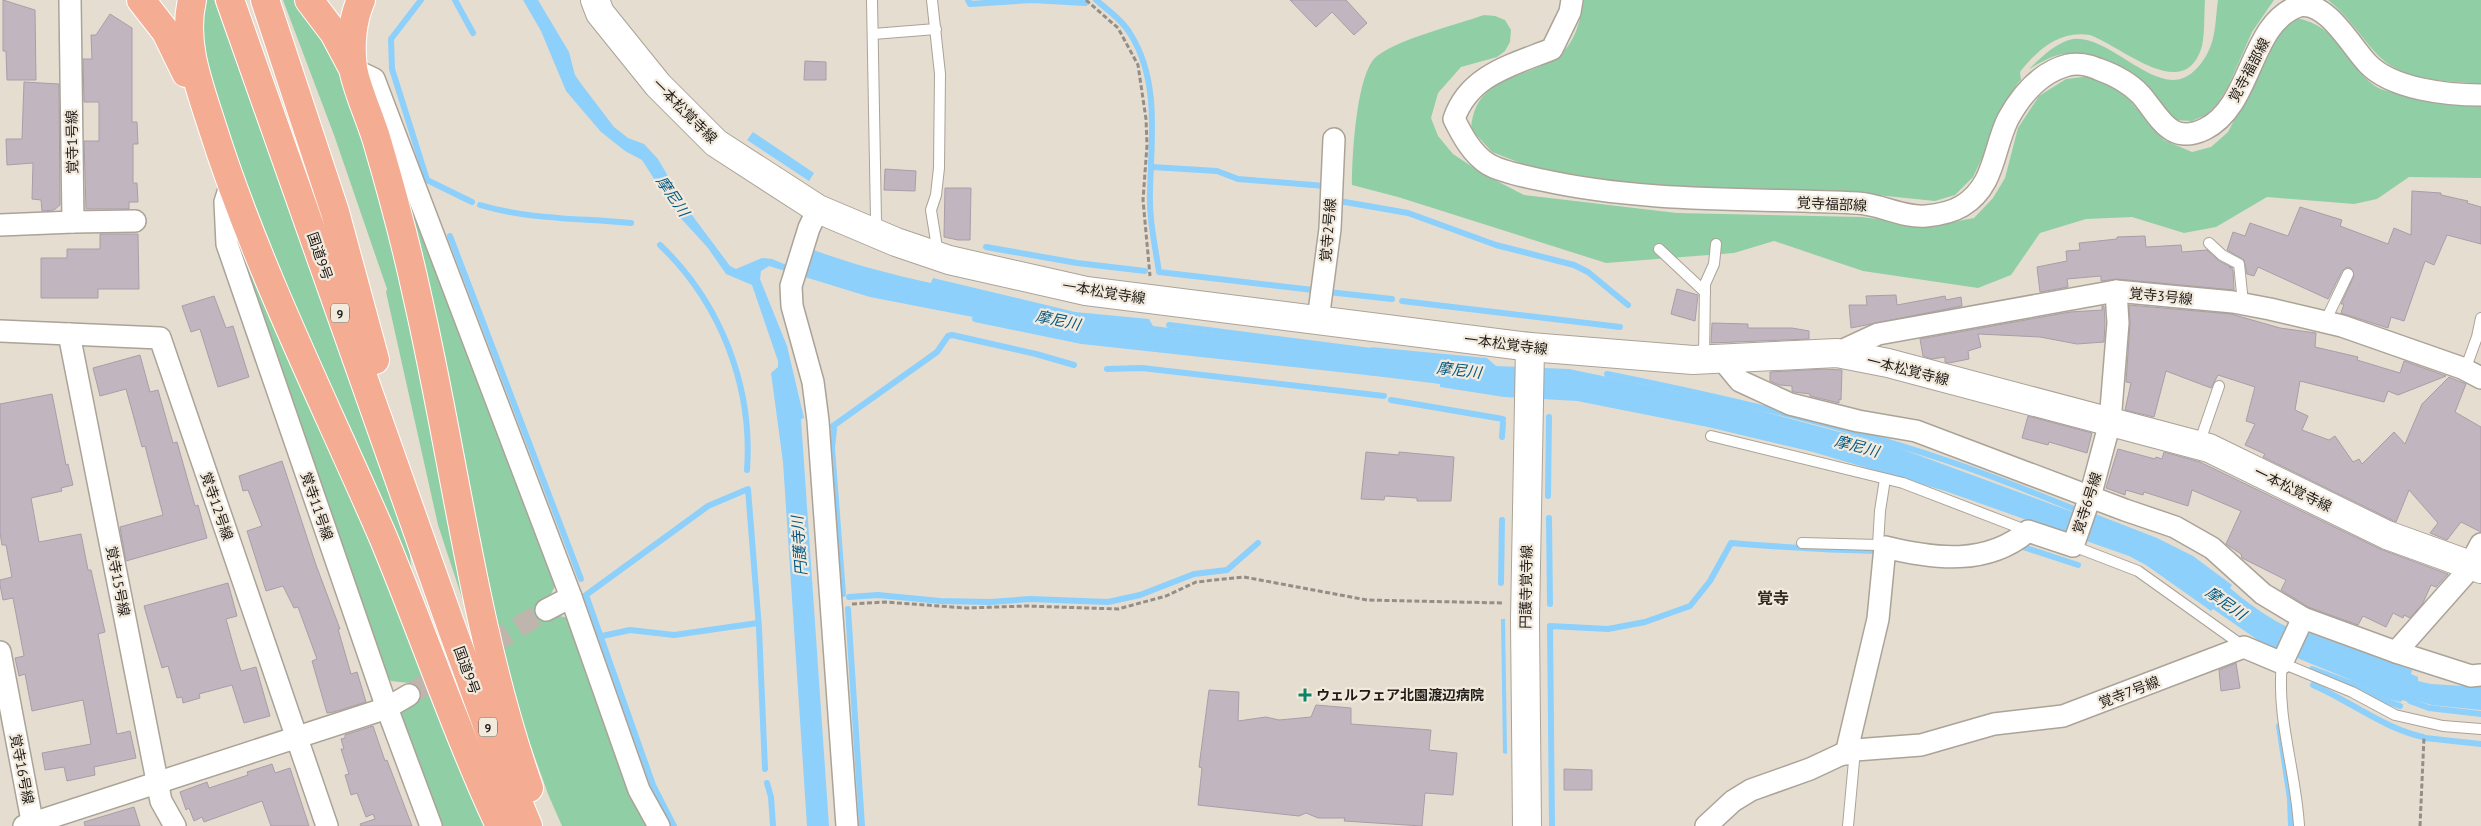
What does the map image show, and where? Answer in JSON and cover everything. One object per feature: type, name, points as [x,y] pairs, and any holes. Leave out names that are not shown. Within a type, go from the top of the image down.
[{"type":"highway","points":[[141,0],[155,16],[171,41],[220,152]]},
{"type":"highway","points":[[192,0],[188,22],[190,50],[231,183],[285,319],[383,538],[500,826]]},
{"type":"highway","name":"国道9号","points":[[230,0],[451,626],[497,752],[528,826]]},
{"type":"highway","name":"国道9号","points":[[265,0],[335,212],[413,499],[451,626]]},
{"type":"highway","points":[[308,0],[334,32],[353,69],[378,144],[418,296],[470,569],[486,642],[511,729],[543,826]]},
{"type":"highway","points":[[353,69],[353,26],[361,0]]},
{"type":"main road","name":"一本松覚寺線","points":[[595,0],[600,13],[658,85],[716,143],[814,218],[882,236],[938,256],[1086,291],[1318,320],[1530,354],[1712,359],[1837,353],[1888,363],[2209,448],[2387,535],[2477,559]]},
{"type":"main road","name":"円護寺覚寺線","points":[[1527,826],[1525,605],[1530,354]]},
{"type":"street","name":"覚寺1号線","points":[[70,0],[73,222]]},
{"type":"street","name":"覚寺福部線","points":[[1572,0],[1570,12],[1552,49],[1492,74],[1472,88],[1459,103],[1454,119],[1466,142],[1488,164],[1525,176],[1584,189],[1685,198],[1862,203],[1921,216],[1938,214],[1962,206],[1982,188],[1994,167],[2008,120],[2027,90],[2054,69],[2072,64],[2084,65],[2122,79],[2140,95],[2165,126],[2186,135],[2205,129],[2233,104],[2274,22],[2300,6],[2309,6],[2330,16],[2368,65],[2389,80],[2442,92],[2481,96]]},
{"type":"street","points":[[353,69],[374,79],[571,597],[639,790],[659,826]]},
{"type":"street","name":"覚寺2号線","points":[[1318,320],[1330,229],[1334,139]]},
{"type":"street","name":"覚寺11号線","points":[[231,183],[225,202],[227,244],[387,708],[431,826]]},
{"type":"street","points":[[814,218],[792,278],[792,306],[813,382],[818,421],[847,826]]},
{"type":"street","points":[[0,225],[135,221]]},
{"type":"street","name":"覚寺3号線","points":[[1837,353],[1878,334],[2116,291],[2243,303],[2325,322],[2473,374]]},
{"type":"street","name":"覚寺6号線","points":[[2028,531],[2074,543],[2110,422],[2118,323],[2116,291]]},
{"type":"street","name":"覚寺12号線","points":[[0,331],[160,338],[327,826]]},
{"type":"street","name":"覚寺15号線","points":[[69,334],[161,801],[175,826]]},
{"type":"street","points":[[1712,359],[1740,381],[1790,404],[1858,421],[1916,431],[2088,501],[2175,527],[2212,548],[2262,594],[2301,623],[2471,676],[2481,675]]},
{"type":"street","points":[[1850,752],[1878,619],[1881,546],[1946,558],[1970,556],[1998,551],[2014,543],[2028,531]]},
{"type":"street","points":[[2396,652],[2466,574],[2477,559]]},
{"type":"street","points":[[546,610],[571,597]]},
{"type":"street","points":[[2244,647],[2284,661],[2301,623]]},
{"type":"street","name":"覚寺7号線","points":[[1706,826],[1733,801],[1751,790],[1810,769],[1850,752],[1920,745],[1994,724],[2063,716],[2244,647]]},
{"type":"street","name":"覚寺16号線","points":[[0,652],[30,825]]},
{"type":"street","points":[[30,825],[387,708],[409,695]]},
{"type":"lane","points":[[872,0],[876,220],[882,236]]},
{"type":"lane","points":[[932,0],[940,74],[939,168],[936,195],[931,210],[938,256]]},
{"type":"lane","points":[[873,34],[936,29]]},
{"type":"lane","points":[[2209,243],[2222,255],[2239,264],[2243,303]]},
{"type":"lane","points":[[1712,359],[1705,284],[1714,264],[1716,244]]},
{"type":"lane","points":[[1660,249],[1706,292]]},
{"type":"lane","points":[[2325,322],[2348,274]]},
{"type":"lane","points":[[2473,374],[2481,318]]},
{"type":"lane","points":[[2198,446],[2219,386]]},
{"type":"lane","points":[[1711,436],[1885,479],[2028,531]]},
{"type":"lane","points":[[1802,543],[1881,546],[1880,511],[1885,479]]},
{"type":"lane","points":[[2074,543],[2138,571],[2244,647]]},
{"type":"lane","points":[[2299,826],[2294,777],[2284,715],[2281,676],[2284,661],[2352,692],[2395,715],[2443,726],[2481,728]]},
{"type":"lane","points":[[1848,826],[1850,752]]},
{"type":"path","points":[[1086,0],[1118,28],[1138,65],[1148,145],[1143,200],[1150,280]]},
{"type":"path","points":[[832,604],[885,602],[966,608],[1027,606],[1118,609],[1166,596],[1196,582],[1244,577],[1367,600],[1525,605]]},
{"type":"path","points":[[2420,826],[2426,722]]},
{"type":"green space","points":[[206,0],[214,0],[409,546],[412,574],[240,181],[204,58],[203,16]]},
{"type":"green space","points":[[283,0],[297,0],[341,66],[396,242],[465,601],[462,598],[438,525],[386,292],[387,289],[334,135]]},
{"type":"green space","points":[[1584,0],[2205,0],[2202,46],[2194,63],[2182,71],[2168,72],[2152,67],[2090,35],[2069,35],[2050,43],[2034,56],[2020,72],[2021,80],[2017,84],[1973,177],[1955,195],[1935,201],[1857,193],[1642,185],[1583,180],[1533,168],[1492,152],[1471,129],[1475,111],[1482,98],[1492,88],[1504,81],[1546,63],[1565,50],[1573,38]]},
{"type":"green space","points":[[2218,0],[2274,0],[2252,32],[2227,89],[2217,104],[2206,115],[2192,121],[2173,120],[2097,58],[2078,53],[2062,54],[2029,69],[2055,47],[2073,39],[2088,40],[2104,47],[2151,74],[2166,79],[2181,79],[2197,68],[2209,50],[2214,32]]},
{"type":"green space","points":[[2328,0],[2481,0],[2481,84],[2424,78],[2397,69],[2374,51],[2347,18]]},
{"type":"green space","points":[[1484,15],[1495,16],[1505,20],[1511,30],[1510,42],[1505,51],[1497,57],[1461,67],[1438,93],[1431,118],[1438,136],[1453,154],[1483,174],[1524,195],[1677,213],[1862,217],[1931,226],[1974,218],[1993,198],[2005,178],[2018,128],[2039,96],[2066,79],[2091,76],[2113,85],[2131,102],[2164,140],[2192,152],[2211,147],[2228,132],[2248,93],[2270,39],[2296,18],[2311,22],[2332,37],[2355,67],[2375,86],[2394,93],[2481,106],[2481,178],[2409,177],[2377,199],[2354,204],[2267,197],[2216,227],[2184,233],[2132,217],[2086,219],[2040,233],[2011,275],[1978,288],[1863,271],[1774,241],[1734,253],[1606,263],[1398,197],[1352,185],[1353,156],[1360,97],[1364,79],[1370,65],[1377,56],[1399,44]]},
{"type":"green space","points":[[374,94],[556,584],[550,596],[555,615],[569,618],[646,826],[562,826],[548,794],[512,693]]},
{"type":"green space","points":[[234,218],[490,826],[440,826],[400,712],[414,697],[409,683],[391,681],[384,671],[231,243]]},
{"type":"water","points":[[523,0],[538,0],[569,52],[575,75],[582,85],[614,127],[628,138],[644,144],[658,159],[686,207],[730,266],[736,269],[762,258],[772,259],[789,266],[808,248],[915,280],[931,283],[933,278],[1075,312],[1149,319],[1153,326],[1370,353],[1371,347],[1487,358],[1496,366],[1569,369],[1728,402],[1896,447],[2078,514],[2090,512],[2157,538],[2193,556],[2232,585],[2230,588],[2248,602],[2269,617],[2291,629],[2312,634],[2412,670],[2411,674],[2418,677],[2418,681],[2431,684],[2481,687],[2481,710],[2432,705],[2414,700],[2412,703],[2402,700],[2401,702],[2385,698],[2351,680],[2265,645],[2213,609],[2211,611],[2146,565],[2129,556],[1945,491],[1813,452],[1708,427],[1577,401],[1504,397],[1440,387],[1440,384],[1367,375],[1367,370],[1086,339],[870,297],[769,266],[761,271],[760,279],[787,346],[804,418],[801,419],[829,826],[807,826],[783,462],[771,373],[778,367],[778,361],[752,285],[726,274],[708,248],[676,213],[642,160],[625,151],[601,132],[566,91],[541,31]]},
{"type":"water","points":[[753,132],[814,173],[809,181],[747,140]]},
{"type":"water","points":[[1501,619],[1505,619],[1507,754],[1503,753]]},
{"type":"building","points":[[3,0],[35,10],[36,80],[7,80],[6,51],[3,51]]},
{"type":"building","points":[[1290,0],[1346,0],[1367,23],[1354,35],[1332,12],[1316,27]]},
{"type":"building","points":[[110,14],[132,28],[132,122],[137,122],[138,144],[133,144],[133,183],[137,183],[138,202],[129,202],[129,209],[86,209],[84,141],[99,141],[99,102],[84,102],[83,59],[92,59],[91,35],[96,35]]},
{"type":"building","points":[[805,61],[826,62],[826,80],[804,80]]},
{"type":"building","points":[[24,82],[59,84],[60,205],[54,210],[42,211],[41,200],[32,199],[33,163],[7,165],[6,139],[22,139]]},
{"type":"building","points":[[885,169],[916,171],[915,191],[884,190]]},
{"type":"building","points":[[945,188],[971,188],[970,240],[944,237]]},
{"type":"building","points":[[2412,191],[2441,193],[2441,195],[2468,201],[2467,203],[2481,207],[2481,244],[2447,235],[2434,265],[2425,261],[2404,321],[2391,317],[2388,328],[2341,313],[2344,304],[2341,304],[2354,276],[2351,268],[2347,267],[2342,271],[2328,299],[2258,267],[2254,276],[2247,274],[2244,260],[2227,250],[2233,232],[2245,236],[2250,223],[2288,236],[2300,207],[2342,220],[2340,226],[2388,244],[2394,228],[2411,235]]},
{"type":"building","points":[[100,234],[138,234],[139,289],[98,289],[98,298],[41,298],[41,258],[67,258],[67,249],[100,249]]},
{"type":"building","points":[[2145,236],[2146,247],[2181,245],[2182,252],[2207,250],[2219,261],[2233,268],[2229,267],[2233,270],[2234,290],[2117,279],[2101,281],[2101,276],[2067,279],[2068,287],[2040,292],[2037,267],[2067,261],[2066,251],[2080,250],[2079,243],[2117,239],[2117,237]]},
{"type":"building","points":[[1677,289],[1698,295],[1695,321],[1671,314]]},
{"type":"building","points":[[1896,295],[1897,305],[1945,296],[1946,300],[1961,297],[1962,306],[1851,328],[1849,305],[1867,305],[1866,296]]},
{"type":"building","points":[[214,296],[226,328],[233,326],[249,377],[218,387],[200,329],[191,332],[182,306]]},
{"type":"building","points":[[2129,305],[2231,314],[2280,328],[2316,333],[2315,347],[2358,357],[2357,360],[2400,373],[2404,361],[2446,376],[2398,395],[2388,391],[2384,402],[2300,381],[2295,410],[2308,416],[2302,430],[2329,440],[2335,436],[2353,462],[2359,459],[2362,464],[2394,432],[2405,444],[2422,404],[2449,377],[2466,384],[2455,412],[2481,427],[2481,532],[2461,522],[2447,540],[2430,533],[2438,523],[2409,490],[2396,522],[2263,457],[2265,454],[2245,445],[2255,424],[2246,421],[2255,387],[2218,375],[2211,388],[2166,371],[2154,417],[2125,410],[2131,383],[2126,382],[2130,324]]},
{"type":"building","points":[[2102,306],[2104,306],[2105,323],[2104,342],[2077,344],[2040,337],[1978,334],[1981,347],[1968,351],[1969,359],[1949,363],[1945,362],[1945,357],[1932,359],[1923,356],[1920,339],[2070,312],[2102,310]]},
{"type":"building","points":[[1712,323],[1748,324],[1748,328],[1792,328],[1809,331],[1809,339],[1711,343]]},
{"type":"building","points":[[140,355],[150,392],[158,390],[173,443],[177,442],[195,506],[198,505],[207,538],[126,561],[120,527],[163,515],[145,446],[142,447],[126,389],[100,396],[93,368]]},
{"type":"building","points":[[1842,370],[1841,400],[1839,399],[1839,403],[1810,396],[1810,394],[1794,392],[1792,391],[1792,386],[1779,385],[1770,381],[1770,372]]},
{"type":"building","points":[[52,394],[66,465],[68,464],[73,485],[61,488],[62,491],[31,498],[39,542],[81,534],[88,570],[91,570],[105,632],[98,634],[117,734],[130,731],[136,758],[94,767],[95,775],[67,781],[64,767],[45,770],[42,753],[91,744],[83,700],[32,711],[25,674],[19,676],[15,658],[24,656],[13,598],[3,600],[0,585],[0,580],[12,577],[6,545],[2,545],[0,533],[0,404]]},
{"type":"building","points":[[2028,416],[2092,433],[2087,453],[2049,442],[2048,445],[2022,438]]},
{"type":"building","points":[[2118,449],[2155,459],[2156,457],[2162,459],[2164,452],[2200,462],[2380,549],[2448,574],[2436,587],[2431,585],[2423,603],[2410,618],[2404,615],[2403,618],[2393,613],[2386,627],[2363,616],[2358,625],[2308,607],[2281,590],[2286,580],[2242,558],[2241,554],[2226,544],[2241,511],[2192,490],[2188,506],[2144,492],[2143,495],[2126,490],[2125,495],[2106,488]]},
{"type":"building","points":[[1366,452],[1399,455],[1399,452],[1454,457],[1451,501],[1417,501],[1417,498],[1385,496],[1384,500],[1361,499]]},
{"type":"building","points":[[282,461],[316,565],[340,629],[338,629],[351,674],[357,672],[366,702],[334,712],[327,713],[312,661],[317,659],[298,607],[294,608],[283,586],[266,591],[247,531],[262,526],[248,490],[243,491],[239,476]]},
{"type":"building","points":[[228,583],[237,616],[226,619],[241,671],[256,667],[270,716],[244,723],[232,685],[199,694],[200,698],[183,703],[182,697],[177,698],[168,666],[162,668],[144,606]]},
{"type":"building","points":[[2236,663],[2240,688],[2221,691],[2219,670]]},
{"type":"building","points":[[1209,690],[1239,692],[1238,721],[1266,717],[1279,720],[1311,717],[1316,705],[1351,708],[1351,724],[1431,730],[1429,750],[1457,753],[1453,795],[1425,793],[1422,826],[1344,821],[1345,818],[1318,818],[1306,813],[1299,816],[1198,805],[1202,768],[1199,767]]},
{"type":"building","points":[[373,726],[385,761],[387,760],[412,826],[361,826],[360,824],[375,819],[373,814],[366,817],[357,793],[351,795],[345,775],[349,774],[341,749],[344,749],[341,739],[345,738],[345,735]]},
{"type":"building","points":[[272,764],[275,773],[290,768],[309,826],[271,826],[262,801],[204,822],[202,817],[194,821],[189,808],[186,810],[180,792],[207,782],[209,788],[248,775],[247,772]]},
{"type":"building","points":[[1564,769],[1592,770],[1592,790],[1564,790]]},
{"type":"building","points":[[134,807],[140,826],[85,826],[84,822]]},
{"type":"waterway","points":[[421,0],[391,39],[392,69],[427,180],[472,202]]},
{"type":"waterway","points":[[455,0],[473,33]]},
{"type":"waterway","points":[[968,0],[970,4],[1032,0],[1085,3]]},
{"type":"waterway","points":[[1096,0],[1128,30],[1140,53],[1146,72],[1152,112],[1150,213],[1159,272],[1313,290]]},
{"type":"waterway","points":[[1152,167],[1217,171],[1238,179],[1325,186]]},
{"type":"waterway","points":[[1339,201],[1408,213],[1496,245],[1574,265],[1588,272],[1628,305]]},
{"type":"waterway","points":[[480,205],[536,216],[631,223]]},
{"type":"waterway","points":[[450,236],[581,579]]},
{"type":"waterway","points":[[660,245],[700,293],[716,320],[729,348],[745,408],[747,470]]},
{"type":"waterway","points":[[986,247],[1077,263],[1145,271]]},
{"type":"waterway","points":[[1328,292],[1392,299]]},
{"type":"waterway","points":[[1402,301],[1620,327]]},
{"type":"waterway","name":"摩尼川","points":[[975,319],[1082,341],[1376,373]]},
{"type":"waterway","points":[[1169,325],[1379,352]]},
{"type":"waterway","points":[[833,426],[937,352],[948,336],[952,335],[1036,354],[1074,365]]},
{"type":"waterway","points":[[1107,369],[1142,368],[1384,396]]},
{"type":"waterway","name":"摩尼川","points":[[1607,374],[1735,402],[1862,434],[1962,466],[2079,511]]},
{"type":"waterway","points":[[1391,400],[1503,419]]},
{"type":"waterway","points":[[1548,496],[1549,417]]},
{"type":"waterway","points":[[1502,437],[1503,423]]},
{"type":"waterway","points":[[834,429],[832,448],[843,594]]},
{"type":"waterway","points":[[674,826],[653,785],[586,595],[708,506],[748,489],[759,628],[765,769]]},
{"type":"waterway","points":[[1549,518],[1550,604]]},
{"type":"waterway","points":[[1501,583],[1502,520]]},
{"type":"waterway","points":[[849,597],[878,595],[940,601],[990,602],[1030,599],[1108,602],[1140,595],[1194,574],[1227,570],[1258,543]]},
{"type":"waterway","points":[[1552,826],[1550,626],[1608,629],[1645,622],[1690,606],[1710,581],[1731,543],[1877,551]]},
{"type":"waterway","points":[[2023,547],[2078,565]]},
{"type":"waterway","points":[[848,609],[862,826]]},
{"type":"waterway","points":[[602,636],[630,630],[674,635],[758,623]]},
{"type":"waterway","points":[[2312,669],[2350,683],[2381,699],[2400,706]]},
{"type":"waterway","points":[[2313,685],[2380,721],[2423,737]]},
{"type":"waterway","points":[[2410,701],[2429,708],[2481,714]]},
{"type":"waterway","points":[[2279,726],[2290,799],[2291,826]]},
{"type":"waterway","points":[[2425,738],[2481,744]]},
{"type":"waterway","points":[[767,783],[771,797],[773,826]]},
{"type":"tunnel","points":[[409,695],[546,610]]},
{"type":"place","name":"ウェルフェア北園渡辺病院","points":[[1305,695]]},
{"type":"district","name":"覚寺","points":[[1773,598]]},
{"type":"water label","name":"円護寺川","points":[[799,546]]}]
